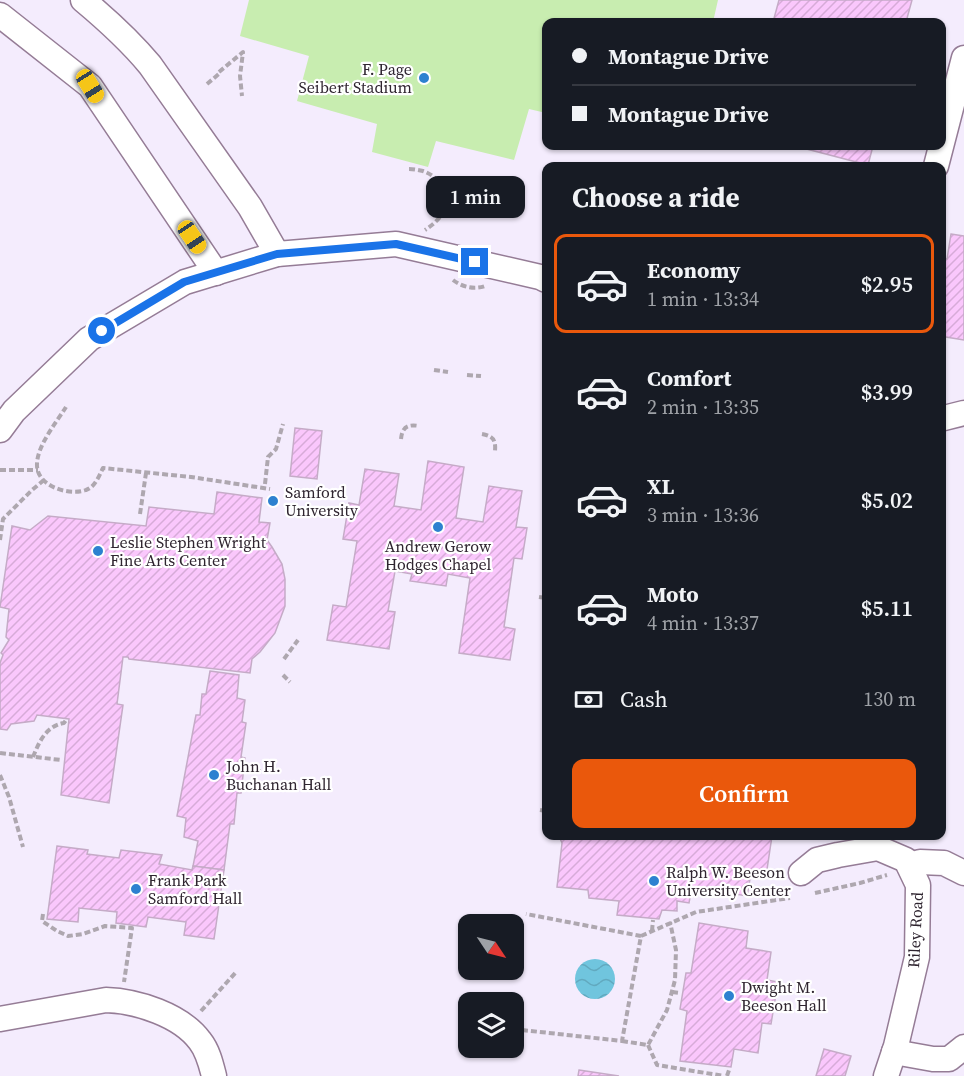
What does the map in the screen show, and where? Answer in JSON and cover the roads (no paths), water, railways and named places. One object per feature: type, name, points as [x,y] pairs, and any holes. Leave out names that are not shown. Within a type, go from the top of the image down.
[{"type":"street","points":[[83,0],[103,16],[150,64],[250,207],[277,254]]},
{"type":"street","points":[[0,15],[90,86],[216,273]]},
{"type":"street","points":[[946,127],[964,58]]},
{"type":"street","points":[[0,430],[14,411],[89,339],[184,282],[277,254],[396,244],[542,278]]},
{"type":"street","points":[[946,418],[964,413]]},
{"type":"street","points":[[801,873],[835,845],[878,848],[908,863],[944,863],[964,873]]},
{"type":"street","name":"Riley Road","points":[[885,1076],[894,1052],[917,957],[918,885],[908,863]]},
{"type":"street","points":[[0,1019],[106,1000],[122,1000],[155,1010],[186,1028],[199,1039],[212,1065],[214,1076]]},
{"type":"street","points":[[894,1052],[933,1059],[949,1059],[964,1047]]},
{"type":"water","points":[[595,959],[609,965],[615,979],[609,993],[595,999],[581,993],[575,979],[581,965]]},
{"type":"place","name":"F. Page Seibert Stadium","points":[[424,78]]},
{"type":"place","name":"Samford University","points":[[273,501]]},
{"type":"place","name":"Andrew Gerow Hodges Chapel","points":[[438,527]]},
{"type":"place","name":"Leslie Stephen Wright Fine Arts Center","points":[[98,551]]},
{"type":"place","name":"John H. Buchanan Hall","points":[[214,775]]},
{"type":"place","name":"Ralph W. Beeson University Center","points":[[654,881]]},
{"type":"place","name":"Frank Park Samford Hall","points":[[136,889]]},
{"type":"place","name":"Dwight M. Beeson Hall","points":[[729,996]]}]
